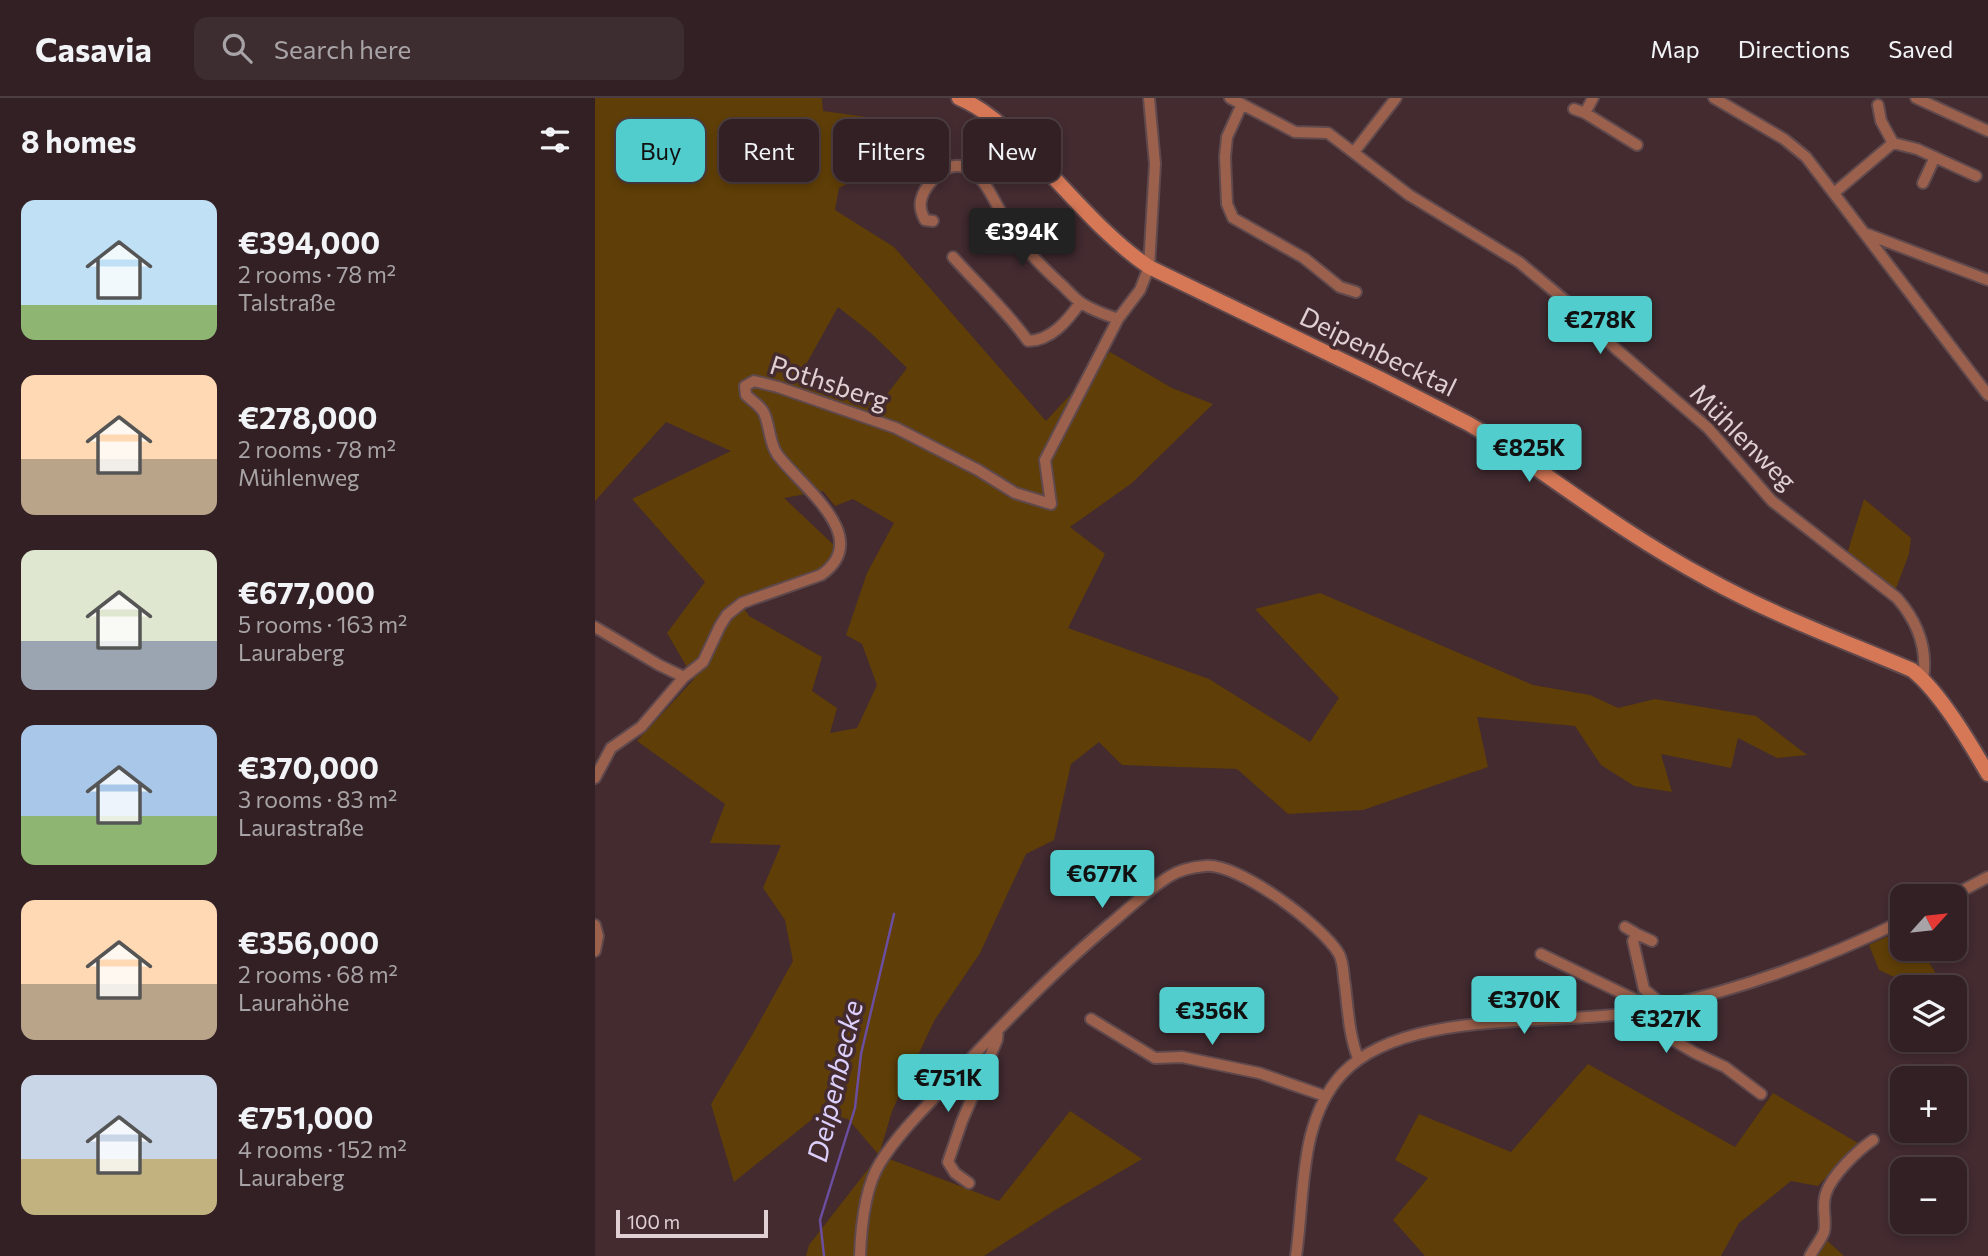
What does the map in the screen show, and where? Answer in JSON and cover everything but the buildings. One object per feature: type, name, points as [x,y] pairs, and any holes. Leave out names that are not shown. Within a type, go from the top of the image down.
[{"type":"main road","name":"Deipenbecktal","points":[[959,98],[982,109],[1004,127],[1109,234],[1132,256],[1149,267],[1469,424],[1645,542],[1707,579],[1769,609],[1912,670],[1923,679],[1947,710],[1988,774]]},
{"type":"street","points":[[933,221],[925,220],[920,201],[931,181],[940,172],[953,166],[971,169],[984,184],[1021,244],[1046,271],[1080,303],[1118,319],[1140,290],[1149,267],[1156,164],[1149,98]]},
{"type":"street","name":"Mühlenweg","points":[[1230,98],[1295,132],[1328,133],[1409,195],[1520,261],[1708,428],[1772,501],[1897,598],[1908,610],[1917,628],[1926,663],[1923,679]]},
{"type":"street","points":[[1354,152],[1396,98]]},
{"type":"street","points":[[1593,98],[1579,111],[1637,145]]},
{"type":"street","points":[[1714,98],[1796,147],[1867,234],[1988,395]]},
{"type":"street","points":[[1916,98],[1988,131]]},
{"type":"street","points":[[1242,104],[1227,136],[1225,157],[1227,204],[1233,218],[1304,258],[1340,286],[1356,292]]},
{"type":"street","points":[[1878,105],[1881,121],[1893,143]]},
{"type":"street","points":[[1834,193],[1893,143],[1903,144],[1976,176]]},
{"type":"street","points":[[1923,183],[1934,157]]},
{"type":"street","points":[[1867,234],[1988,280]]},
{"type":"street","points":[[953,257],[999,304],[1028,341],[1037,341],[1051,334],[1080,303]]},
{"type":"street","name":"Pothsberg","points":[[595,778],[611,748],[641,727],[684,677],[703,662],[720,626],[734,608],[821,575],[828,570],[842,549],[841,541],[822,503],[776,453],[764,413],[760,406],[745,395],[745,386],[754,381],[778,387],[896,428],[978,470],[1015,493],[1051,504],[1045,460],[1118,319]]},
{"type":"street","points":[[595,626],[684,677]]},
{"type":"street","points":[[860,1256],[861,1226],[878,1166],[930,1103],[999,1028],[1094,937],[1171,875],[1208,865],[1228,869],[1271,893],[1317,930],[1340,956],[1352,1041],[1358,1058]]},
{"type":"street","points":[[1967,888],[1988,877]]},
{"type":"street","points":[[595,925],[598,936],[595,951]]},
{"type":"street","points":[[1625,927],[1652,941]]},
{"type":"street","points":[[1296,1256],[1307,1154],[1317,1114],[1325,1096],[1358,1058],[1390,1043],[1458,1026],[1571,1018],[1660,1007],[1781,973],[1890,927]]},
{"type":"street","points":[[1637,934],[1633,941],[1644,989],[1657,1000],[1660,1007]]},
{"type":"street","points":[[1541,954],[1636,1000],[1641,1004],[1646,1024],[1725,1067],[1761,1094]]},
{"type":"street","points":[[1091,1019],[1155,1058],[1182,1056],[1259,1073],[1325,1096]]},
{"type":"street","points":[[969,1183],[955,1173],[948,1163],[962,1121],[997,1040],[999,1028]]},
{"type":"street","points":[[1810,1256],[1825,1230],[1823,1210],[1826,1193],[1860,1149],[1873,1140]]},
{"type":"shaded area","points":[[595,98],[822,98],[823,111],[881,119],[833,119],[833,182],[851,182],[839,188],[835,210],[894,247],[1046,421],[1110,352],[1172,388],[1213,404],[1132,483],[1070,527],[1105,554],[1068,628],[1209,679],[1310,742],[1339,698],[1255,609],[1320,593],[1533,685],[1590,695],[1618,708],[1655,699],[1756,716],[1807,755],[1777,758],[1738,738],[1731,768],[1661,754],[1672,792],[1634,786],[1601,765],[1575,726],[1477,717],[1488,767],[1363,810],[1288,814],[1237,769],[1122,765],[1099,742],[1071,764],[1054,840],[1026,854],[980,953],[934,1021],[892,1111],[879,1155],[848,1119],[820,1113],[734,1182],[711,1104],[793,961],[785,920],[763,888],[781,845],[710,843],[725,804],[637,741],[694,679],[667,633],[705,582],[632,499],[731,451],[666,422],[595,501]],"holes":[[[838,307],[871,333],[907,368],[878,406],[804,368]],[[823,491],[835,506],[853,499],[894,523],[867,573],[846,635],[862,644],[877,685],[857,728],[830,733],[837,708],[812,691],[822,657],[749,616],[743,607],[825,568],[837,548],[784,498]]]},
{"type":"shaded area","points":[[1864,499],[1911,538],[1909,554],[1895,591],[1847,554]]},
{"type":"shaded area","points":[[1890,935],[1890,961],[1928,961],[1937,975],[1890,975],[1879,970],[1869,945]]},
{"type":"shaded area","points":[[1588,1064],[1735,1147],[1773,1093],[1858,1143],[1818,1186],[1791,1181],[1739,1223],[1721,1256],[1425,1256],[1393,1220],[1428,1178],[1395,1160],[1419,1114],[1511,1152]]},
{"type":"shaded area","points":[[1070,1111],[1142,1159],[984,1256],[806,1256],[809,1245],[879,1155],[999,1201]]},
{"type":"shaded area","points":[[1823,1237],[1844,1256],[1812,1256]]},
{"type":"waterway","name":"Deipenbecke","points":[[824,1256],[820,1220],[855,1108],[861,1054],[894,914]]}]
